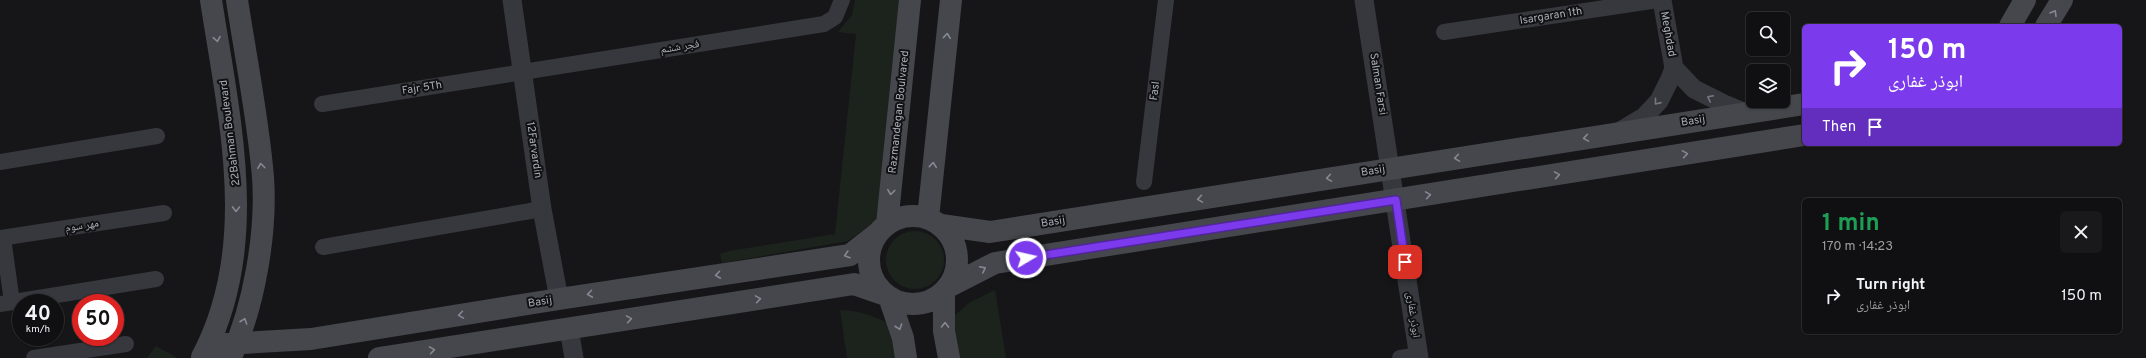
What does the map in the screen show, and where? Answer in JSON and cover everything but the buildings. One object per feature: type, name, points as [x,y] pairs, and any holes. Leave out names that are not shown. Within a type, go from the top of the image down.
[{"type":"main road","name":"22Bahman Boulevard","points":[[208,354],[228,291],[236,234],[237,179],[211,0]]},
{"type":"main road","points":[[233,351],[253,297],[261,236],[263,178],[236,0]]},
{"type":"main road","name":"Razmandegan Boulvared","points":[[882,228],[910,0]]},
{"type":"main road","points":[[934,222],[951,0]]},
{"type":"main road","points":[[2011,24],[2025,0]]},
{"type":"main road","points":[[2047,24],[2062,0]]},
{"type":"main road","name":"Basij","points":[[934,222],[990,232],[1802,104]]},
{"type":"main road","points":[[379,358],[854,284],[903,303],[917,304],[932,300],[946,289],[995,263],[1802,135]]},
{"type":"main road","points":[[906,358],[903,338],[888,296],[875,282],[869,266],[870,248],[882,228],[900,217],[914,215],[934,222],[952,238],[957,254],[956,272],[946,289],[944,331],[948,358]]},
{"type":"main road","name":"Basij","points":[[208,354],[559,299],[850,256],[882,228]]},
{"type":"street","name":"12Farvardin","points":[[512,0],[542,209],[559,299]]},
{"type":"street","name":"فجر ششم","points":[[522,71],[824,24],[835,17],[842,0]]},
{"type":"street","name":"Fasl","points":[[1144,182],[1166,0]]},
{"type":"street","name":"Salman Farsi","points":[[1364,0],[1396,200]]},
{"type":"street","name":"Isargaran 1th","points":[[1444,32],[1658,0]]},
{"type":"street","name":"Meghdad","points":[[1616,133],[1644,117],[1659,101],[1674,68],[1662,0]]},
{"type":"street","name":"Meghdad","points":[[1674,68],[1694,89],[1746,113]]},
{"type":"street","name":"Fajr 5Th","points":[[322,104],[522,71]]},
{"type":"street","points":[[0,162],[157,136]]},
{"type":"street","name":"ابوذر غفاری","points":[[1396,200],[1419,357]]},
{"type":"street","points":[[323,246],[542,209]]},
{"type":"street","name":"مهر سوم","points":[[1,238],[164,213]]},
{"type":"street","points":[[1,238],[6,303],[156,279]]},
{"type":"street","points":[[569,329],[574,358]]},
{"type":"street","points":[[34,358],[126,344]]},
{"type":"street","points":[[1400,358],[1419,357]]},
{"type":"shaded area","points":[[855,0],[901,0],[877,220],[848,241],[722,263],[720,254],[729,251],[835,234],[856,34],[838,32],[852,15]]},
{"type":"shaded area","points":[[915,231],[931,236],[939,244],[944,260],[939,276],[931,284],[915,289],[899,284],[891,276],[886,260],[891,244],[899,236]]},
{"type":"shaded area","points":[[995,290],[1006,358],[950,358],[945,324],[969,303]]},
{"type":"shaded area","points":[[840,310],[864,313],[878,318],[900,331],[904,358],[847,358]]},
{"type":"shaded area","points":[[156,346],[178,358],[147,358]]},
{"type":"route","points":[[1026,258],[1396,200],[1405,262]]}]
